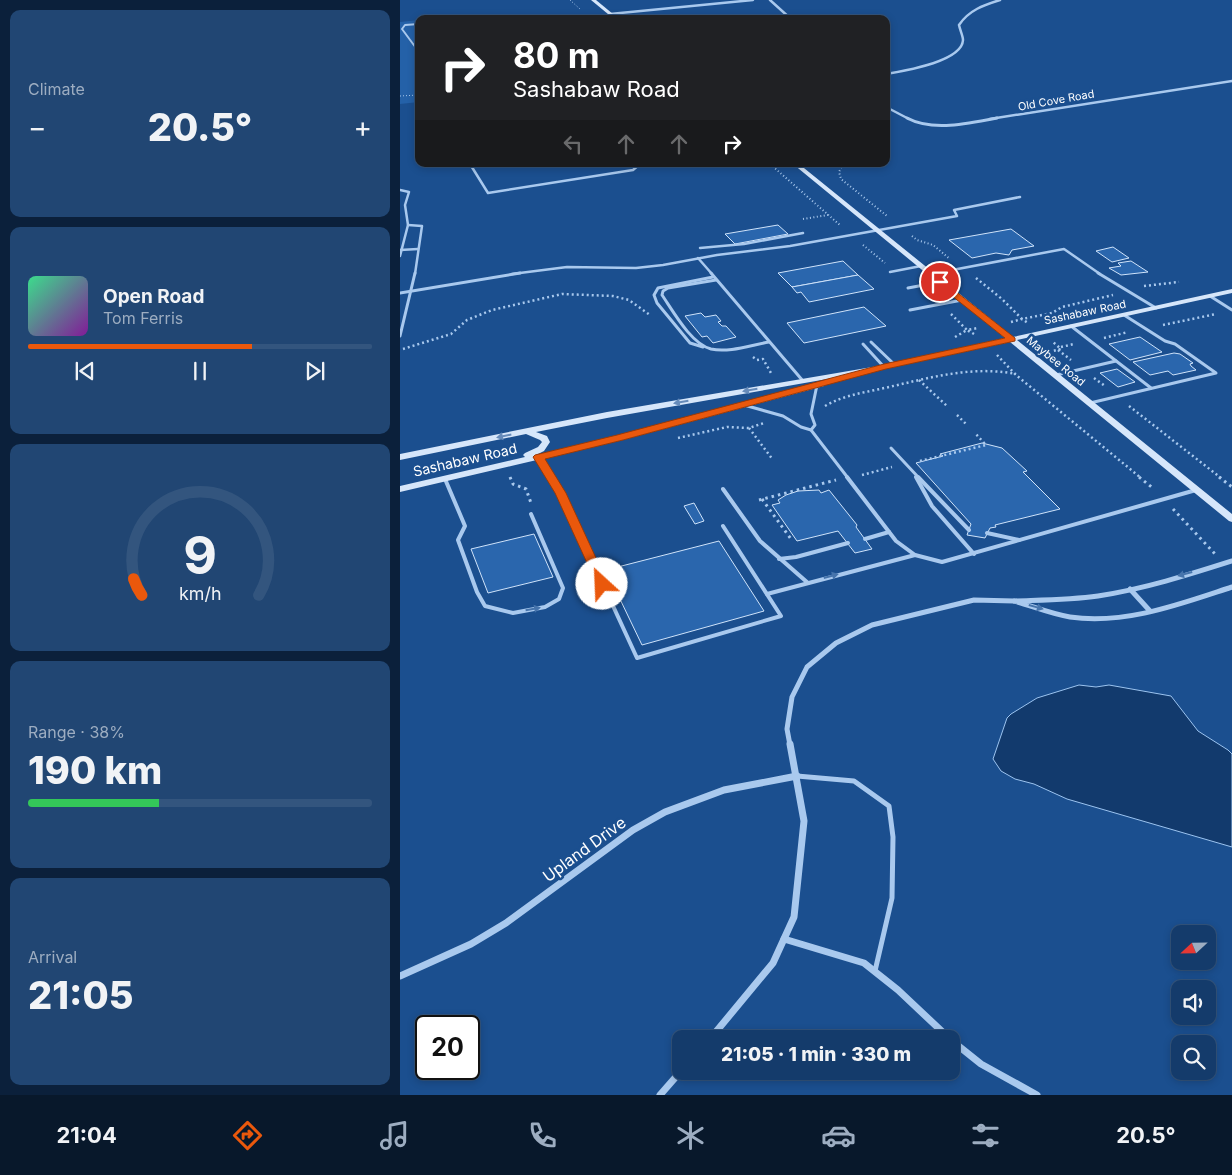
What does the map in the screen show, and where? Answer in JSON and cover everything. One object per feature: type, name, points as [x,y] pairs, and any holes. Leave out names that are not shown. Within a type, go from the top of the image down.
[{"type":"main road","points":[[594,0],[612,15]]},
{"type":"main road","name":"Maybee Road","points":[[800,167],[1232,519]]},
{"type":"main road","name":"Sashabaw Road","points":[[400,458],[526,432],[895,365],[1232,291]]},
{"type":"main road","name":"Sashabaw Road","points":[[400,489],[538,457],[884,367]]},
{"type":"main road","points":[[511,463],[536,452],[546,444],[544,438],[526,432]]},
{"type":"street","points":[[620,15],[719,1],[754,0]]},
{"type":"street","points":[[770,0],[787,15]]},
{"type":"street","points":[[890,73],[912,70],[946,59],[961,47],[962,40],[958,25],[962,17],[973,10],[1000,0]]},
{"type":"street","name":"Old Cove Road","points":[[890,109],[915,122],[956,125],[1071,105],[1232,81]]},
{"type":"street","points":[[717,1030],[773,962],[794,917],[804,821],[787,729],[792,698],[807,667],[836,643],[872,625],[974,600],[1014,601],[1099,596],[1232,561]]},
{"type":"street","points":[[1014,601],[1069,616],[1119,617],[1150,611],[1232,587]]},
{"type":"street","points":[[1130,589],[1150,611]]},
{"type":"street","name":"Upland Drive","points":[[400,976],[471,944],[506,923],[633,830],[665,812],[724,790],[797,776]]},
{"type":"street","points":[[784,939],[864,963],[898,990],[941,1030]]},
{"type":"street","points":[[960,1046],[981,1064],[1038,1095]]},
{"type":"street","points":[[660,1095],[673,1080]]},
{"type":"lane","points":[[415,24],[405,25],[402,29],[415,47]]},
{"type":"lane","points":[[472,167],[488,193],[633,170],[636,167]]},
{"type":"lane","points":[[400,190],[409,192],[405,205],[408,225],[400,256]]},
{"type":"lane","points":[[400,293],[538,270],[636,268],[698,258],[770,250],[957,216],[954,210],[1020,197]]},
{"type":"lane","points":[[400,336],[412,291],[422,226],[408,225]]},
{"type":"lane","points":[[700,248],[732,246],[803,233]]},
{"type":"lane","points":[[401,250],[418,249]]},
{"type":"lane","points":[[931,274],[1064,249],[1114,284],[1156,308]]},
{"type":"lane","points":[[698,258],[803,381]]},
{"type":"lane","points":[[890,272],[921,266]]},
{"type":"lane","points":[[709,349],[697,341],[662,295],[668,288],[715,278]]},
{"type":"lane","points":[[715,278],[658,288],[654,295],[690,343],[709,349],[721,349],[769,342]]},
{"type":"lane","points":[[908,288],[940,282]]},
{"type":"lane","points":[[1210,296],[1232,310]]},
{"type":"lane","points":[[910,310],[962,300]]},
{"type":"lane","points":[[1090,403],[1216,373],[1175,344],[1164,341],[1124,315]]},
{"type":"lane","points":[[1071,326],[1151,388]]},
{"type":"lane","points":[[871,342],[895,365]]},
{"type":"lane","points":[[862,344],[884,367]]},
{"type":"lane","points":[[1056,376],[1116,361]]},
{"type":"lane","points":[[811,430],[815,425],[811,409],[817,385]]},
{"type":"lane","points":[[743,405],[783,416],[801,427],[811,430],[896,541],[915,555],[942,562],[1196,490]]},
{"type":"lane","points":[[891,448],[969,530]]},
{"type":"lane","points":[[538,457],[561,493],[637,658],[781,616],[723,526]]},
{"type":"lane","points":[[914,473],[932,506],[974,554]]},
{"type":"lane","points":[[445,479],[465,526],[458,540],[476,592],[485,606],[513,613],[545,607],[559,599],[563,588],[531,514]]},
{"type":"lane","points":[[723,488],[760,541],[808,583]]},
{"type":"lane","points":[[865,539],[889,532]]},
{"type":"lane","points":[[987,533],[1022,540]]},
{"type":"lane","points":[[779,559],[796,557],[848,543]]},
{"type":"lane","points":[[767,594],[915,555]]},
{"type":"lane","points":[[797,776],[854,781],[888,806],[893,837],[892,898],[875,971]]},
{"type":"path","points":[[400,96],[415,95]]},
{"type":"path","points":[[773,167],[878,258]]},
{"type":"path","points":[[797,220],[828,215]]},
{"type":"path","points":[[400,349],[409,348],[427,340],[451,334],[467,320],[492,310],[562,294],[613,296],[628,300],[656,320]]},
{"type":"path","points":[[1022,319],[1028,322]]},
{"type":"path","points":[[748,354],[758,360],[764,359],[771,373]]},
{"type":"path","points":[[1007,363],[1016,375],[1141,477],[1224,563]]},
{"type":"path","points":[[811,409],[825,406],[837,399],[919,380],[982,370],[1007,372],[1016,375]]},
{"type":"path","points":[[919,380],[947,406]]},
{"type":"path","points":[[957,415],[966,424]]},
{"type":"path","points":[[669,440],[727,427],[749,428],[783,416]]},
{"type":"path","points":[[749,428],[773,460]]},
{"type":"path","points":[[975,433],[986,445]]},
{"type":"path","points":[[1187,451],[1232,487]]},
{"type":"path","points":[[502,479],[519,475]]},
{"type":"path","points":[[510,477],[513,484],[526,489],[532,506]]},
{"type":"path","points":[[791,539],[761,500],[795,489],[830,482]]},
{"type":"shaded area","points":[[415,20],[415,102],[400,104],[400,22]]},
{"type":"shaded area","points":[[1079,685],[1096,687],[1109,685],[1171,696],[1198,731],[1232,754],[1232,847],[1067,799],[1034,784],[1015,779],[1001,771],[993,759],[1007,718],[1037,698]]},
{"type":"building","points":[[778,225],[788,234],[735,244],[725,234]]},
{"type":"building","points":[[1011,229],[1034,246],[1012,250],[1009,255],[996,253],[972,258],[949,240]]},
{"type":"building","points":[[1113,247],[1129,258],[1112,262],[1096,251]]},
{"type":"building","points":[[843,261],[858,275],[792,287],[778,273]]},
{"type":"building","points":[[1131,261],[1148,272],[1121,275],[1109,268],[1121,266],[1118,263]]},
{"type":"building","points":[[858,275],[874,289],[809,302],[801,292],[797,293],[792,287]]},
{"type":"building","points":[[864,307],[886,326],[804,343],[787,323]]},
{"type":"building","points":[[701,313],[705,317],[716,315],[721,321],[718,322],[722,326],[726,326],[736,337],[713,343],[707,336],[702,337],[685,316]]},
{"type":"building","points":[[1140,337],[1162,352],[1130,360],[1109,344]]},
{"type":"building","points":[[1174,353],[1180,354],[1193,363],[1190,364],[1196,370],[1173,375],[1168,371],[1150,375],[1133,362]]},
{"type":"building","points":[[1117,369],[1135,382],[1118,387],[1100,373]]},
{"type":"building","points":[[982,443],[1002,448],[1027,471],[1023,472],[1060,509],[995,525],[996,527],[990,528],[985,538],[967,535],[971,524],[916,463],[943,456],[940,454]]},
{"type":"building","points":[[819,490],[821,493],[829,490],[857,525],[856,527],[872,549],[855,553],[838,531],[797,541],[772,505],[780,503],[778,500],[786,495],[798,491]]},
{"type":"building","points":[[694,503],[704,521],[695,524],[684,506]]},
{"type":"building","points":[[534,534],[553,577],[488,593],[471,549]]},
{"type":"building","points":[[719,541],[764,611],[642,645],[606,570]]},
{"type":"route","points":[[602,584],[561,493],[538,457],[619,438],[884,367],[1012,339],[940,282]]}]
